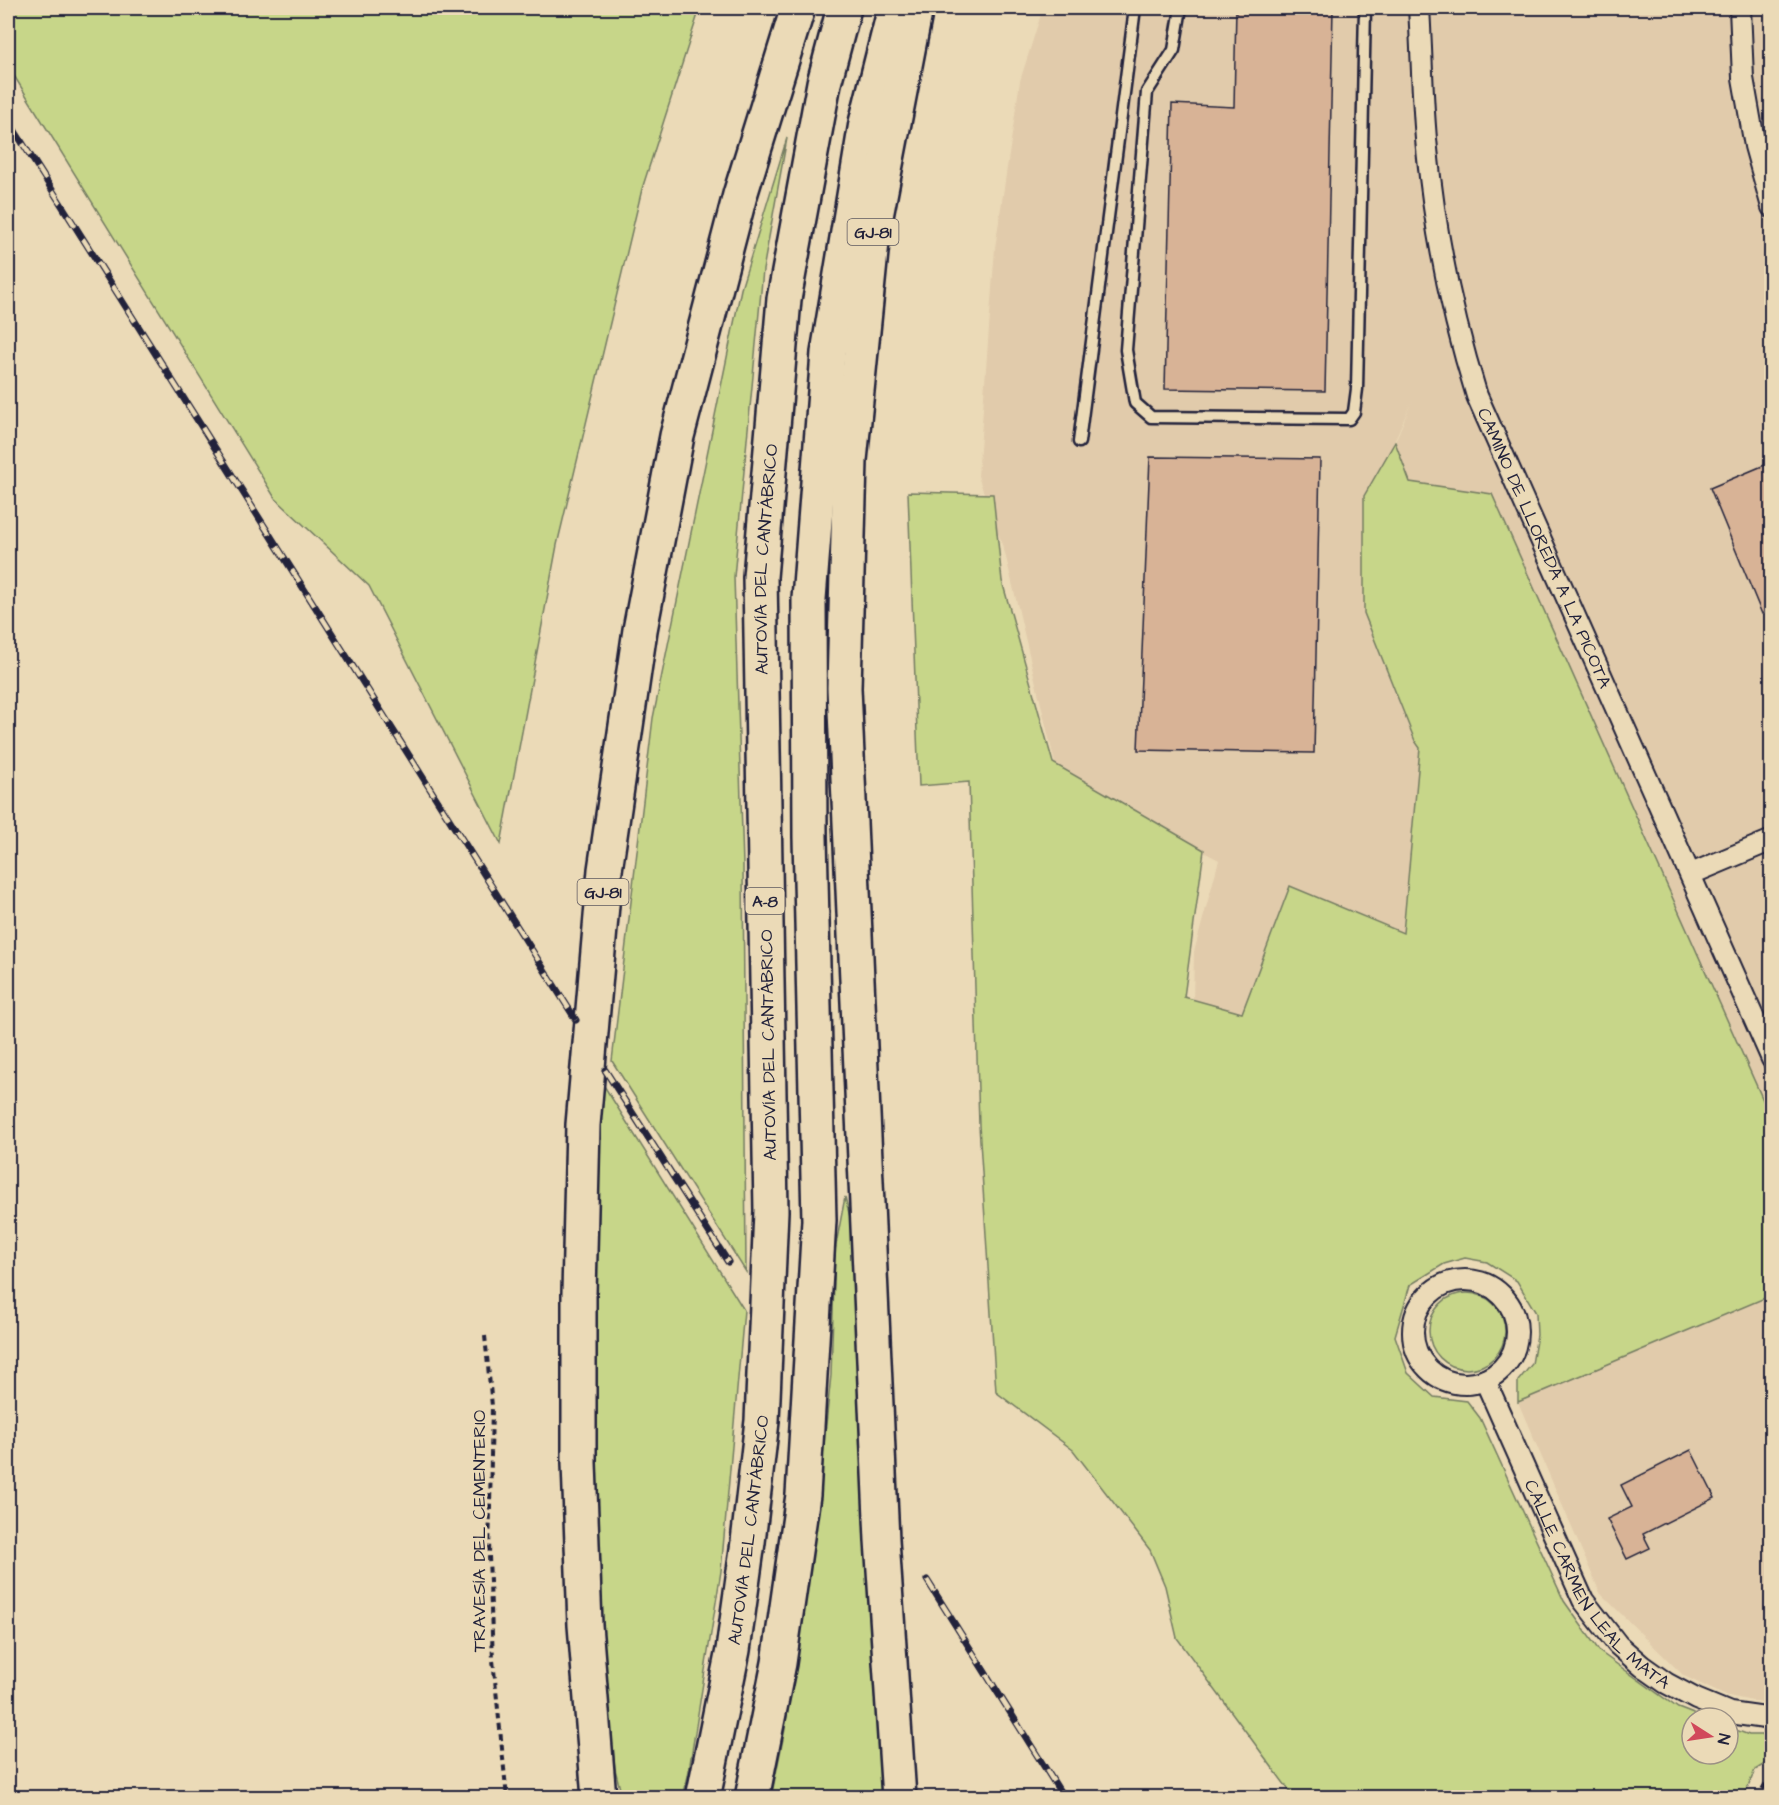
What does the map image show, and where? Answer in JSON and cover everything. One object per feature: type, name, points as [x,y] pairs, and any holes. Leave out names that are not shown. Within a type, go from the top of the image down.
[{"type":"highway","name":"GJ-81","points":[[599,1797],[585,1625],[579,1462],[579,1294],[583,1125],[605,870],[640,630],[677,436],[740,195],[798,8]]},
{"type":"highway","name":"AUTOVÍA DEL CANTÁBRICO","points":[[703,1797],[734,1639],[749,1531],[762,1409],[771,1211],[760,577],[784,299],[824,83],[844,8]]},
{"type":"highway","name":"A-8","points":[[752,1797],[779,1664],[803,1495],[819,1220],[810,837],[809,599],[828,353],[866,123],[895,8]]},
{"type":"highway","name":"GJ-81","points":[[899,1793],[881,1516],[844,688],[850,460],[873,232],[916,8]]},
{"type":"street","name":"CAMINO DE LLOREDA A LA PICOTA","points":[[1419,8],[1426,148],[1437,228],[1459,338],[1477,396],[1772,1059]]},
{"type":"street","points":[[1740,8],[1743,78],[1755,146],[1772,207]]},
{"type":"street","points":[[1691,874],[1772,840]]},
{"type":"street","points":[[1456,1280],[1473,1280],[1489,1286],[1502,1296],[1512,1310],[1517,1326],[1516,1342],[1510,1358],[1500,1371],[1485,1380],[1468,1384],[1450,1383],[1434,1375],[1422,1362],[1414,1346],[1412,1328],[1417,1311],[1426,1296],[1440,1285],[1456,1280]]},
{"type":"street","name":"CALLE CARMEN LEAL MATA","points":[[1485,1380],[1583,1600],[1618,1646],[1666,1683],[1696,1699],[1730,1713],[1772,1719]]},
{"type":"lane","points":[[1079,442],[1135,8]]},
{"type":"lane","points":[[1181,8],[1174,50],[1147,92],[1126,350],[1134,403],[1151,417],[1349,419],[1354,412],[1357,389],[1365,8]]},
{"type":"path","name":"TRAVESÍA DEL CEMENTERIO","points":[[485,1335],[492,1406],[489,1556],[494,1660],[507,1797]]},
{"type":"path","points":[[1757,1797],[1772,1773]]},
{"type":"shaded area","points":[[1043,8],[1771,8],[1771,1118],[1492,495],[1410,482],[1395,442],[1412,401],[1388,455],[1364,496],[1433,755],[1410,937],[1256,1013],[1193,1005],[1194,952],[1219,860],[1058,776],[1005,553],[978,476],[995,248],[1020,81]]},
{"type":"shaded area","points":[[1771,1295],[1771,1705],[1724,1695],[1684,1676],[1600,1593],[1518,1402]]},
{"type":"green space","points":[[8,8],[700,8],[642,189],[557,545],[501,844],[369,586],[275,498],[8,66]]},
{"type":"green space","points":[[787,138],[763,270],[734,577],[743,865],[746,1272],[612,1061],[653,718],[741,289]]},
{"type":"green space","points":[[1395,442],[1410,482],[1492,494],[1771,1118],[1772,1295],[1518,1402],[1518,1381],[1532,1364],[1537,1335],[1536,1313],[1517,1281],[1487,1262],[1465,1258],[1444,1264],[1410,1285],[1395,1336],[1408,1373],[1434,1397],[1467,1401],[1480,1418],[1564,1601],[1600,1652],[1680,1709],[1680,1766],[1740,1766],[1740,1732],[1749,1735],[1771,1735],[1771,1760],[1755,1770],[1744,1797],[1294,1797],[1177,1638],[1165,1586],[1150,1550],[1073,1450],[996,1392],[979,1125],[969,782],[919,786],[908,492],[993,494],[1002,581],[1053,763],[1204,850],[1184,997],[1242,1013],[1290,886],[1403,933],[1420,748],[1415,741],[1364,613],[1364,496]]},
{"type":"green space","points":[[601,1081],[744,1310],[721,1571],[683,1797],[622,1797],[615,1769],[595,1582],[593,1316]]},
{"type":"green space","points":[[845,1197],[858,1249],[871,1624],[882,1797],[771,1798],[785,1729],[815,1533],[831,1375],[835,1250]]},
{"type":"green space","points":[[1467,1293],[1482,1296],[1494,1304],[1502,1316],[1505,1331],[1502,1346],[1494,1358],[1482,1366],[1467,1369],[1452,1366],[1440,1358],[1432,1346],[1429,1331],[1432,1316],[1440,1304],[1452,1296]]},
{"type":"building","points":[[1236,8],[1333,8],[1325,391],[1165,389],[1172,104],[1234,107]]},
{"type":"building","points":[[1150,457],[1320,459],[1314,753],[1138,750]]},
{"type":"building","points":[[1772,462],[1772,609],[1762,614],[1710,488]]},
{"type":"building","points":[[1691,1450],[1715,1498],[1643,1534],[1650,1548],[1627,1559],[1607,1519],[1632,1507],[1621,1485]]},
{"type":"railway","points":[[8,120],[576,1020]]},
{"type":"railway","points":[[605,1070],[728,1262]]},
{"type":"railway","points":[[927,1580],[1064,1798]]}]
